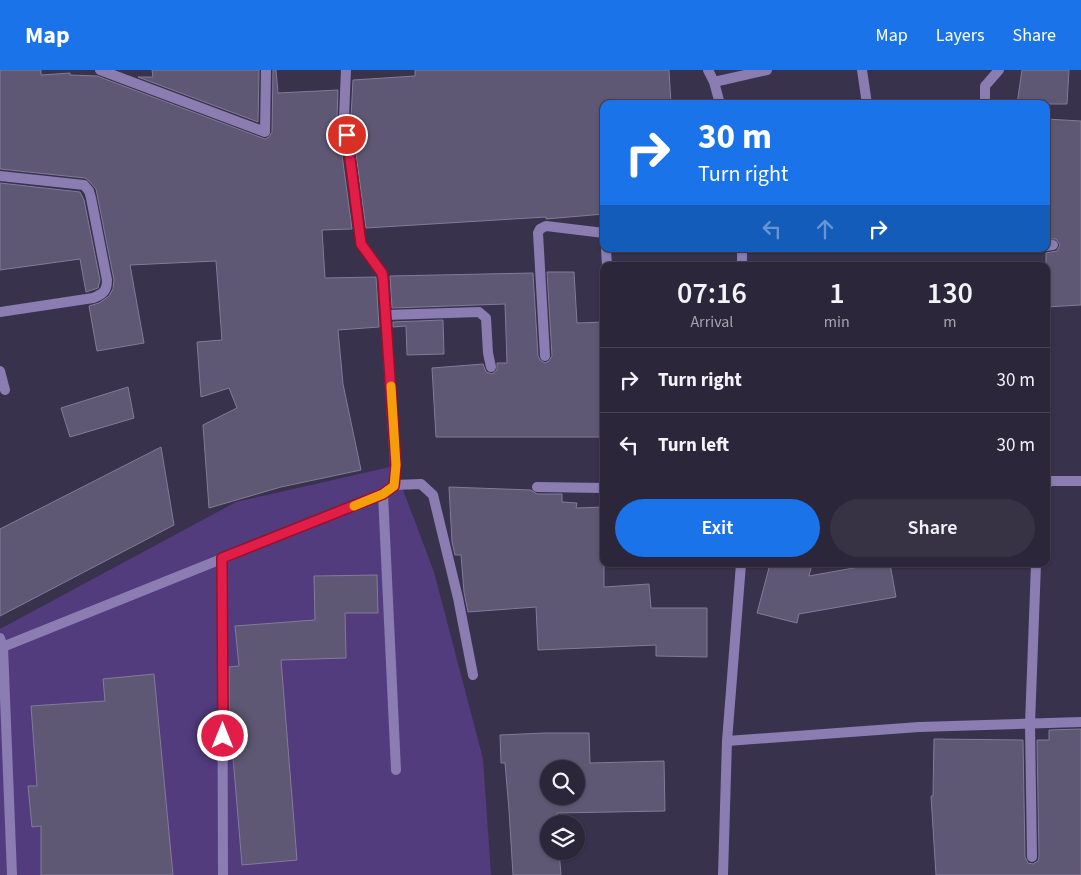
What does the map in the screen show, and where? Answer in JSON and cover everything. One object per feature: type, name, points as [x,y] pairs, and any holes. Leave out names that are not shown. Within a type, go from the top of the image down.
[{"type":"street","points":[[100,70],[265,132],[266,70]]},
{"type":"street","points":[[346,70],[344,117],[361,244],[382,273],[396,465],[394,486]]},
{"type":"street","points":[[708,70],[714,82],[719,100]]},
{"type":"street","points":[[714,82],[767,70]]},
{"type":"street","points":[[862,70],[866,100]]},
{"type":"street","points":[[985,100],[985,86],[999,70]]},
{"type":"street","points":[[0,176],[84,185],[89,191],[91,198],[107,280],[107,288],[101,295],[93,298],[0,312]]},
{"type":"street","points":[[545,356],[538,233],[540,229],[546,226],[600,233]]},
{"type":"street","points":[[386,315],[479,312],[486,318],[491,367]]},
{"type":"street","points":[[0,371],[5,390]]},
{"type":"street","points":[[1050,481],[1081,481]]},
{"type":"street","points":[[12,875],[1,644],[383,494],[394,486],[420,484],[433,495],[458,598],[473,676]]},
{"type":"street","points":[[537,487],[600,488]]},
{"type":"street","points":[[383,494],[396,770]]},
{"type":"street","points":[[222,558],[223,875]]},
{"type":"street","points":[[723,875],[727,742],[742,567]]},
{"type":"street","points":[[1032,857],[1030,724],[1036,567]]},
{"type":"street","points":[[727,742],[919,727],[1081,722]]},
{"type":"shaded area","points":[[394,466],[434,572],[483,759],[491,875],[0,875],[0,629],[236,502]]},
{"type":"building","points":[[0,70],[41,70],[41,75],[70,73],[70,75],[97,76],[265,139],[272,132],[273,70],[276,70],[278,93],[338,90],[337,118],[352,229],[322,230],[325,278],[376,277],[379,327],[338,330],[343,384],[361,470],[281,487],[209,508],[203,425],[237,408],[229,388],[201,397],[197,342],[222,340],[216,261],[130,265],[144,343],[97,351],[89,306],[99,303],[109,296],[113,289],[114,280],[96,189],[85,178],[0,169]]},
{"type":"building","points":[[152,70],[259,70],[258,122],[138,77],[153,77]]},
{"type":"building","points":[[415,70],[669,70],[671,100],[600,100],[600,214],[546,219],[546,217],[366,228],[351,117],[353,80],[415,76]]},
{"type":"building","points":[[1022,70],[1069,70],[1067,104],[1050,104],[1050,100],[1018,100]]},
{"type":"building","points":[[1050,119],[1081,121],[1081,305],[1050,307],[1050,262],[1046,262],[1046,253],[1057,251],[1060,245],[1056,239],[1050,239]]},
{"type":"building","points":[[0,183],[80,192],[84,200],[100,280],[98,288],[86,292],[80,259],[0,270]]},
{"type":"building","points":[[547,272],[574,272],[577,323],[600,322],[600,437],[436,437],[432,368],[483,364],[486,372],[492,374],[497,370],[497,363],[507,363],[505,304],[392,308],[390,276],[533,273],[538,356],[545,363],[552,356]]},
{"type":"building","points":[[443,320],[444,354],[407,355],[406,326],[393,327],[393,322]]},
{"type":"building","points":[[128,387],[134,418],[70,437],[61,408]]},
{"type":"building","points":[[161,447],[174,525],[0,616],[0,529]]},
{"type":"building","points":[[449,487],[531,490],[537,494],[562,494],[562,502],[577,503],[576,508],[600,507],[600,567],[604,567],[604,587],[649,584],[651,608],[707,608],[707,657],[656,656],[656,645],[538,650],[536,607],[468,612],[464,592],[461,555],[455,555],[452,542]]},
{"type":"building","points":[[769,567],[811,567],[809,576],[859,567],[891,567],[896,597],[799,614],[797,623],[757,613]]},
{"type":"building","points":[[377,575],[378,613],[345,613],[346,658],[281,660],[297,860],[242,865],[229,709],[229,667],[239,666],[235,626],[315,620],[314,576]]},
{"type":"building","points":[[154,674],[173,875],[41,875],[41,826],[32,827],[28,786],[37,786],[31,706],[105,701],[103,679]]},
{"type":"building","points":[[1081,729],[1081,875],[936,875],[931,796],[933,796],[934,739],[1023,740],[1025,857],[1028,863],[1033,864],[1038,861],[1039,857],[1037,740],[1049,740],[1049,730]]},
{"type":"building","points":[[589,733],[590,763],[664,761],[665,811],[540,815],[540,860],[560,860],[561,875],[513,875],[505,763],[501,763],[500,735]]},
{"type":"slow traffic","points":[[354,506],[383,494],[394,486],[396,465],[391,386]]},
{"type":"route","points":[[223,736],[222,558],[383,494],[394,486],[396,465],[383,278],[378,266],[361,244],[347,135]]}]
